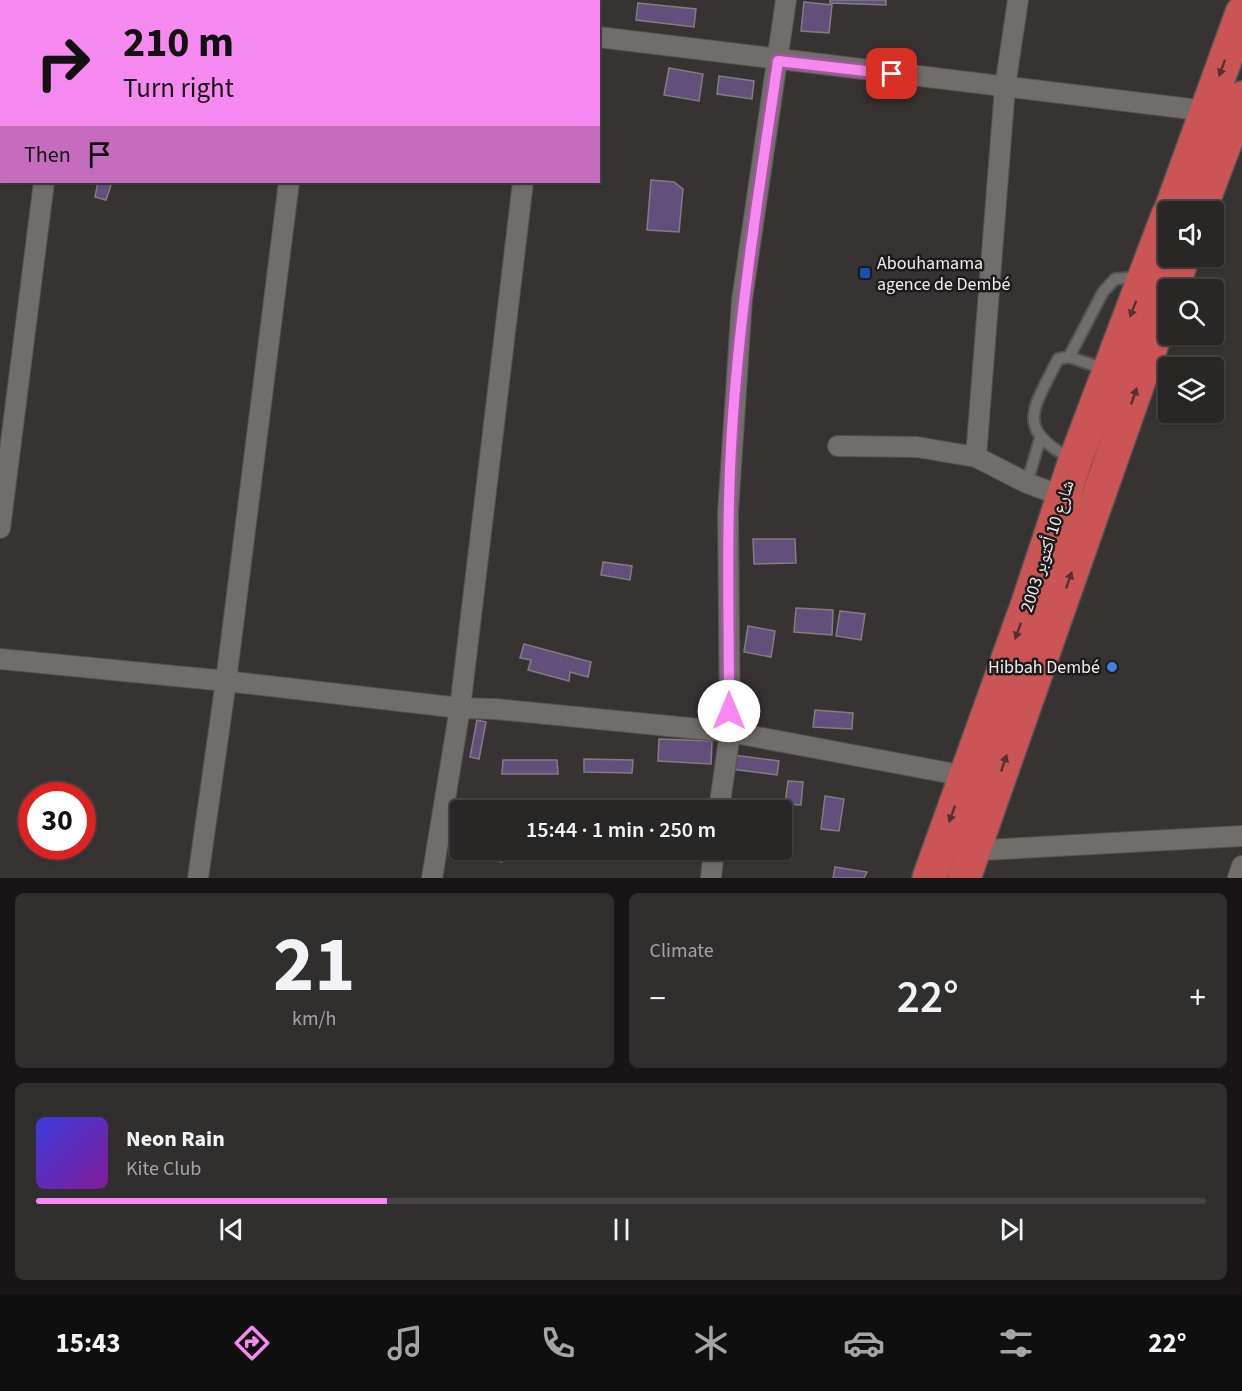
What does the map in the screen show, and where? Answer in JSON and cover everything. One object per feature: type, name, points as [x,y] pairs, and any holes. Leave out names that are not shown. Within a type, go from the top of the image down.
[{"type":"highway","name":"شارع 10 أكتوبر 2003","points":[[1173,201],[1242,13]]},
{"type":"highway","points":[[1206,201],[1231,158],[1242,98]]},
{"type":"highway","name":"شارع 10 أكتوبر 2003","points":[[929,878],[1028,603],[1075,461],[1109,371],[1158,294]]},
{"type":"highway","name":"شارع 10 أكتوبر 2003","points":[[968,865],[1094,508],[1158,301]]},
{"type":"street","points":[[721,800],[730,732],[728,512],[742,300],[786,0]]},
{"type":"street","points":[[976,457],[1005,87],[1018,0]]},
{"type":"street","points":[[600,37],[778,61],[1207,111]]},
{"type":"street","points":[[0,528],[44,183]]},
{"type":"street","points":[[198,878],[226,681],[289,183]]},
{"type":"street","points":[[432,878],[460,708],[523,183]]},
{"type":"street","points":[[838,446],[917,447],[976,457],[1027,483],[1094,508]]},
{"type":"street","points":[[0,659],[226,681],[460,708],[495,709],[730,732],[965,776]]},
{"type":"street","points":[[940,847],[968,865],[1242,836]]},
{"type":"street","points":[[711,878],[713,860]]},
{"type":"street","points":[[1238,878],[1242,866]]},
{"type":"lane","points":[[1069,357],[1103,292],[1115,279],[1122,277],[1158,287]]},
{"type":"lane","points":[[1075,461],[1050,448],[1040,439],[1034,424],[1034,409],[1058,360],[1069,357],[1109,371]]},
{"type":"lane","points":[[1027,483],[1040,439]]},
{"type":"building","points":[[830,0],[886,0],[886,5],[830,3]]},
{"type":"building","points":[[804,2],[832,5],[829,33],[801,31]]},
{"type":"building","points":[[638,3],[696,9],[694,27],[636,20]]},
{"type":"building","points":[[669,68],[703,74],[699,101],[664,95]]},
{"type":"building","points":[[719,76],[754,81],[752,99],[717,94]]},
{"type":"building","points":[[651,180],[674,182],[683,189],[679,232],[647,230]]},
{"type":"building","points":[[98,183],[112,183],[106,200],[95,197]]},
{"type":"building","points":[[753,539],[795,539],[796,563],[754,564]]},
{"type":"building","points":[[603,562],[632,566],[630,580],[601,575]]},
{"type":"building","points":[[796,608],[833,610],[832,635],[794,632]]},
{"type":"building","points":[[840,611],[865,614],[861,640],[836,636]]},
{"type":"building","points":[[748,626],[775,631],[771,657],[744,652]]},
{"type":"building","points":[[524,644],[591,662],[588,677],[570,672],[569,681],[528,670],[531,660],[520,658]]},
{"type":"building","points":[[815,710],[853,713],[852,729],[813,727]]},
{"type":"building","points":[[477,720],[486,722],[479,759],[470,757]]},
{"type":"building","points":[[659,739],[712,741],[711,764],[658,761]]},
{"type":"building","points":[[733,755],[779,761],[777,775],[731,769]]},
{"type":"building","points":[[584,759],[633,760],[632,773],[584,772]]},
{"type":"building","points":[[503,760],[557,760],[558,774],[502,774]]},
{"type":"building","points":[[788,781],[803,782],[801,805],[792,804],[792,800],[786,800]]},
{"type":"building","points":[[825,796],[844,799],[839,831],[821,829]]},
{"type":"building","points":[[835,867],[867,872],[864,878],[833,878]]},
{"type":"place","name":"Abouhamama agence de Dembé","points":[[865,273]]},
{"type":"place","name":"Hibbah Dembé","points":[[1112,667]]},
{"type":"route","points":[[729,711],[728,512],[732,430],[742,300],[778,61],[892,74]]}]
